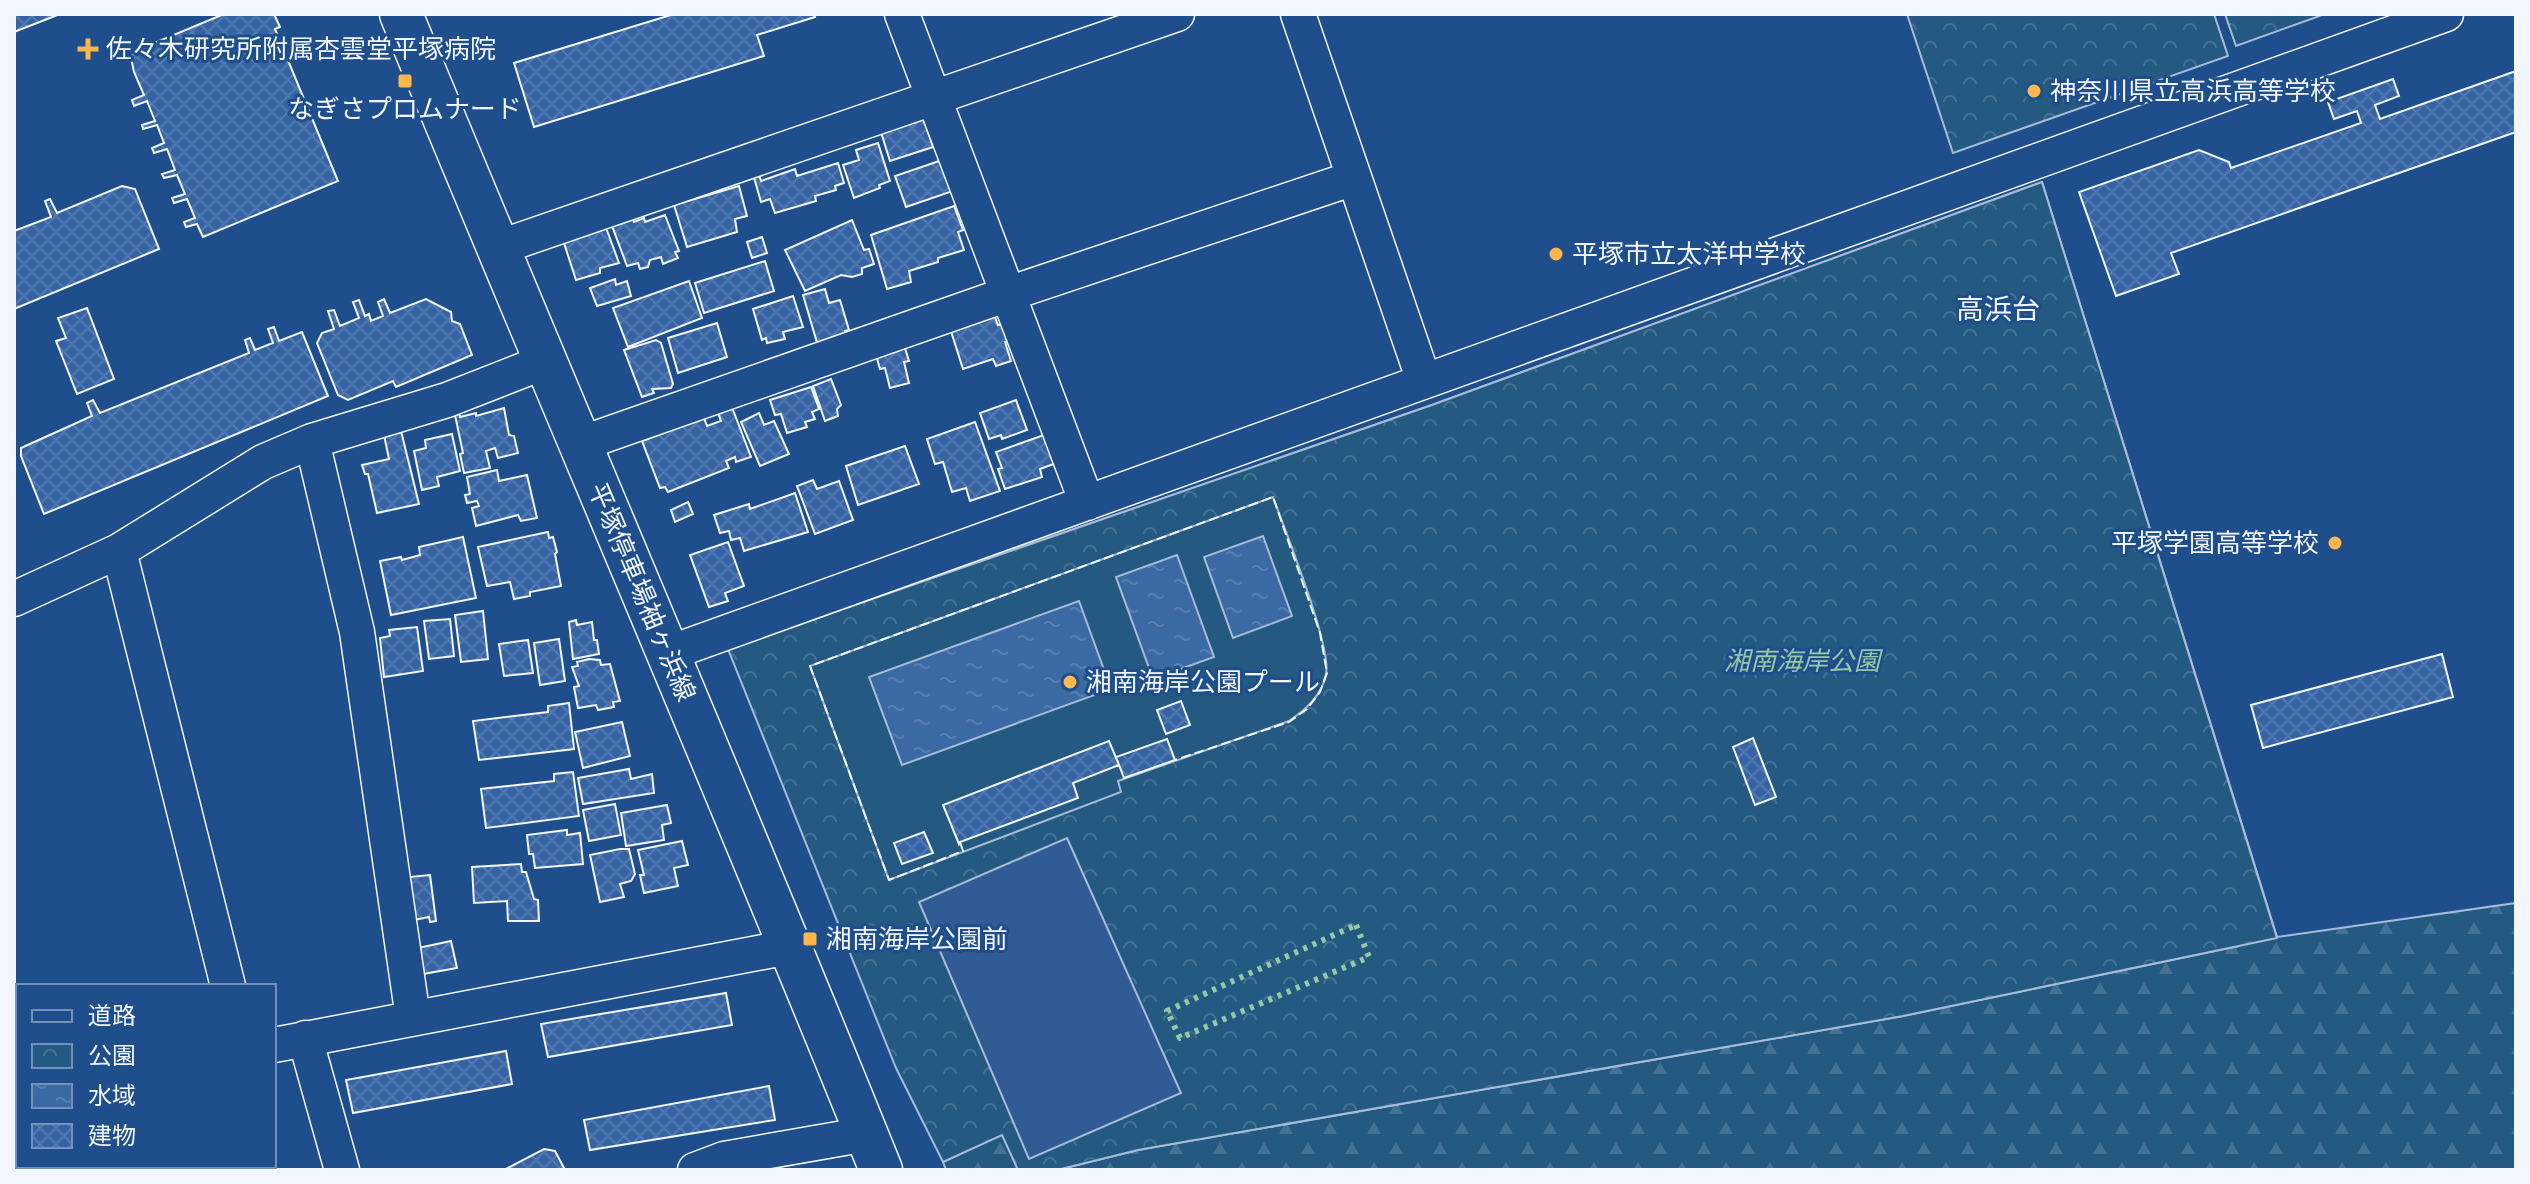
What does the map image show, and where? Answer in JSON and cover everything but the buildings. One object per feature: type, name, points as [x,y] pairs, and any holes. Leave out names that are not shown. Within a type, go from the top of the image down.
[{"type":"main road","name":"平塚停車場袖ヶ浜線","points":[[401,14],[874,1152]]},
{"type":"street","points":[[902,14],[1087,503]]},
{"type":"street","points":[[497,248],[1177,14]]},
{"type":"street","points":[[1298,14],[1424,381]]},
{"type":"street","points":[[669,653],[2446,14]]},
{"type":"street","points":[[580,444],[1008,294],[1354,178]]},
{"type":"street","points":[[14,599],[119,551],[263,462],[312,441],[447,400],[544,362]]},
{"type":"street","points":[[312,441],[357,632],[413,1018]]},
{"type":"street","points":[[119,551],[227,984]]},
{"type":"street","points":[[342,1170],[289,1041],[789,947]]},
{"type":"street","points":[[695,1170],[724,1159],[874,1152]]},
{"type":"green space","name":"神奈川県立高浜高等学校","points":[[1907,14],[2214,14],[2228,56],[1953,153]]},
{"type":"green space","points":[[2225,14],[2325,14],[2236,46]]},
{"type":"green space","points":[[2042,182],[2277,937],[2516,903],[2516,1170],[1057,1170],[1138,1150],[1903,1016],[2239,946],[728,649],[1432,405]]},
{"type":"green space","name":"湘南海岸公園","points":[[2042,182],[2277,938],[1903,1016],[1138,1150],[1057,1170],[1018,1170],[1002,1135],[943,1162],[896,1068],[728,649],[1432,405]]},
{"type":"green space","name":"湘南海岸公園プール","points":[[1273,497],[1306,588],[1326,660],[1324,682],[1307,707],[1289,721],[1118,781],[1121,792],[889,880],[810,666]]},
{"type":"green space","points":[[1003,1134],[1018,1170],[946,1170],[943,1162]]},
{"type":"shaded area","points":[[1067,838],[1181,1093],[1029,1159],[919,902]]},
{"type":"water","points":[[1263,536],[1292,616],[1233,638],[1204,557]]},
{"type":"water","points":[[1177,555],[1214,657],[1153,679],[1116,577]]},
{"type":"water","points":[[1079,601],[1111,689],[902,765],[869,677]]},
{"type":"hedge","points":[[1356,925],[1369,957],[1180,1038],[1167,1011],[1356,925]]},
{"type":"fence","points":[[960,842],[963,851],[889,880],[810,666],[1273,497],[1320,633],[1327,673],[1320,692],[1307,709],[1289,722],[1175,760]]},
{"type":"place","name":"佐々木研究所附属杏雲堂平塚病院","points":[[88,49]]},
{"type":"place","name":"なぎさプロムナード","points":[[405,81]]},
{"type":"place","name":"神奈川県立高浜高等学校","points":[[2034,91]]},
{"type":"place","name":"平塚市立太洋中学校","points":[[1556,254]]},
{"type":"place","name":"平塚学園高等学校","points":[[2335,543]]},
{"type":"place","name":"湘南海岸公園プール","points":[[1070,682]]},
{"type":"place","name":"湘南海岸公園前","points":[[810,939]]},
{"type":"district","name":"高浜台","points":[[1998,309]]}]
